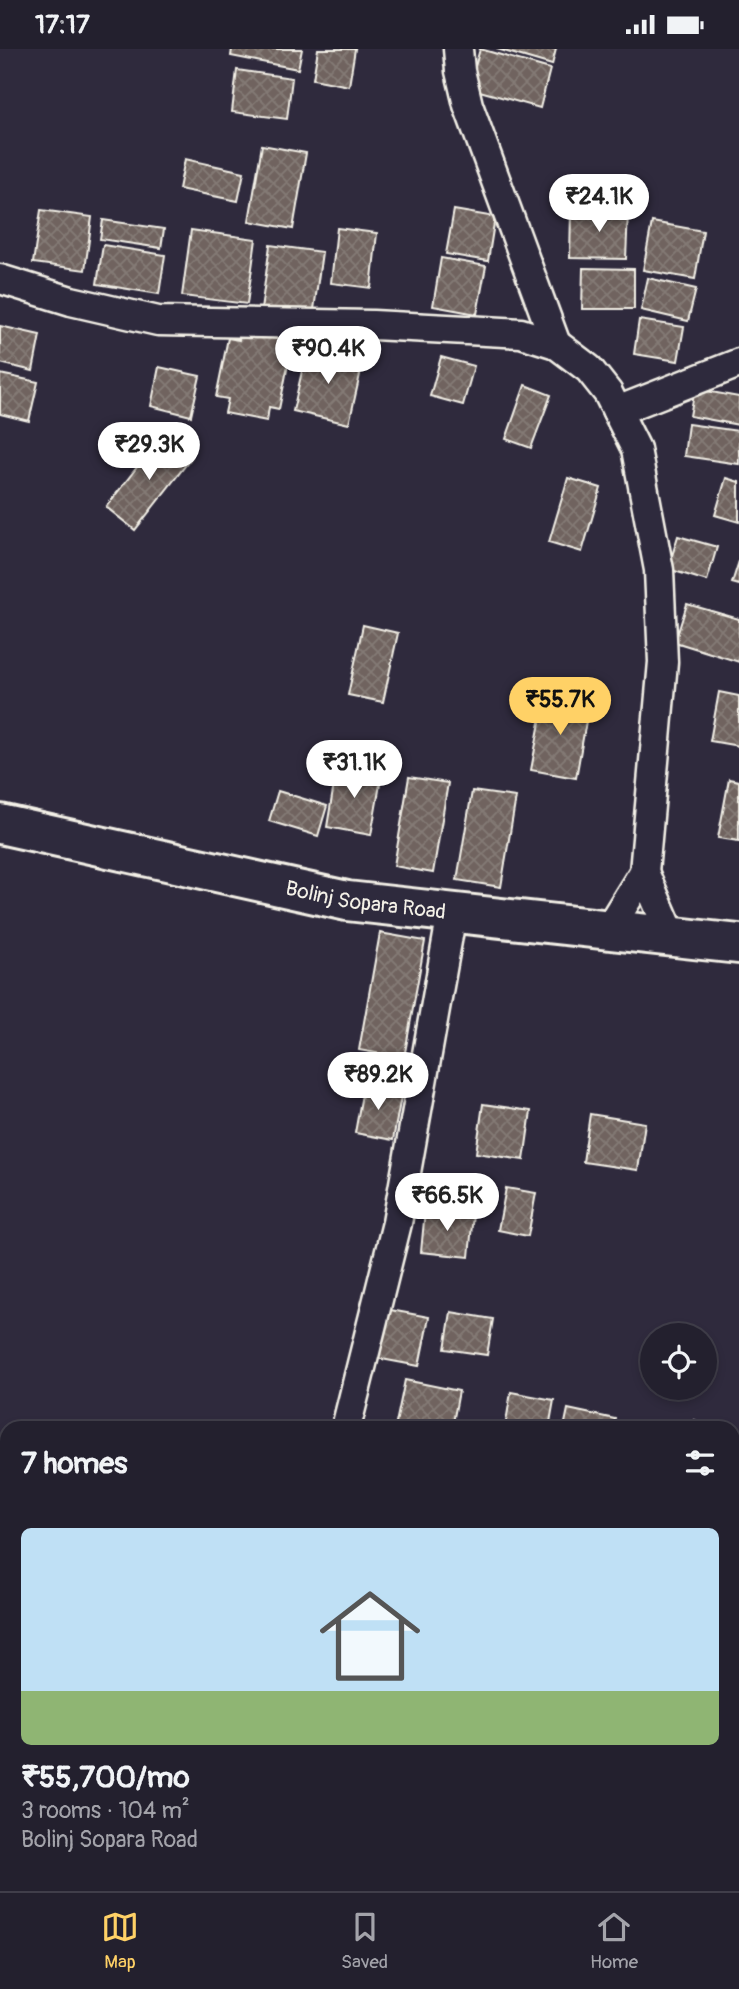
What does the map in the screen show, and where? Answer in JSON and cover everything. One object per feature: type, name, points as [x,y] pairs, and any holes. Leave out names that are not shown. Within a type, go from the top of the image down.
[{"type":"main road","name":"Bolinj Sopara Road","points":[[0,824],[348,901],[739,944]]},
{"type":"street","points":[[458,49],[468,105],[556,344]]},
{"type":"street","points":[[0,279],[158,321],[373,325],[521,333],[556,344],[589,369],[608,393],[636,449],[659,571],[663,662],[644,871],[608,930]]},
{"type":"street","points":[[617,411],[739,363]]},
{"type":"street","points":[[644,871],[672,937]]},
{"type":"street","points":[[348,1421],[397,1223],[452,913]]},
{"type":"building","points":[[232,49],[302,49],[298,69],[231,56]]},
{"type":"building","points":[[318,49],[355,49],[349,86],[313,79]]},
{"type":"building","points":[[480,49],[550,69],[540,108],[469,88]]},
{"type":"building","points":[[497,49],[556,49],[552,65]]},
{"type":"building","points":[[237,70],[292,78],[287,119],[232,112]]},
{"type":"building","points":[[262,145],[306,153],[293,229],[249,221]]},
{"type":"building","points":[[185,159],[244,172],[238,201],[179,189]]},
{"type":"building","points":[[41,210],[92,217],[85,270],[33,263]]},
{"type":"building","points":[[454,210],[495,217],[488,261],[446,254]]},
{"type":"building","points":[[571,210],[628,211],[626,259],[570,258]]},
{"type":"building","points":[[103,220],[164,229],[161,248],[100,239]]},
{"type":"building","points":[[652,222],[703,231],[695,279],[643,270]]},
{"type":"building","points":[[337,228],[377,233],[371,288],[331,283]]},
{"type":"building","points":[[191,230],[256,239],[247,304],[182,296]]},
{"type":"building","points":[[103,245],[165,255],[159,294],[97,284]]},
{"type":"building","points":[[270,245],[322,252],[313,317],[261,310]]},
{"type":"building","points":[[441,258],[486,266],[477,314],[433,306]]},
{"type":"building","points":[[583,268],[634,269],[634,309],[582,309]]},
{"type":"building","points":[[648,278],[696,289],[688,321],[641,310]]},
{"type":"building","points":[[639,320],[684,327],[678,361],[634,354]]},
{"type":"building","points":[[0,326],[40,335],[33,371],[0,363]]},
{"type":"building","points":[[241,332],[282,340],[281,347],[291,350],[279,409],[269,407],[267,421],[225,413],[228,399],[216,397],[228,338],[239,340]]},
{"type":"building","points":[[307,349],[363,361],[349,424],[293,411]]},
{"type":"building","points":[[441,357],[474,366],[463,405],[430,396]]},
{"type":"building","points":[[159,367],[200,376],[191,416],[151,406]]},
{"type":"building","points":[[0,374],[38,382],[29,421],[0,414]]},
{"type":"building","points":[[525,385],[551,395],[531,448],[506,439]]},
{"type":"building","points":[[695,389],[739,397],[739,425],[690,416]]},
{"type":"building","points":[[688,424],[739,431],[739,464],[684,456]]},
{"type":"building","points":[[163,434],[192,457],[135,530],[106,507]]},
{"type":"building","points":[[568,478],[601,488],[582,552],[549,542]]},
{"type":"building","points":[[726,478],[739,482],[739,522],[715,515]]},
{"type":"building","points":[[678,536],[717,547],[707,581],[668,569]]},
{"type":"building","points":[[739,561],[739,585],[732,583]]},
{"type":"building","points":[[687,604],[739,619],[739,662],[675,642]]},
{"type":"building","points":[[363,625],[398,633],[383,702],[348,695]]},
{"type":"building","points":[[719,692],[739,696],[739,746],[710,741]]},
{"type":"building","points":[[545,696],[589,704],[576,778],[531,770]]},
{"type":"building","points":[[337,766],[382,773],[371,835],[327,827]]},
{"type":"building","points":[[409,777],[448,783],[433,873],[394,866]]},
{"type":"building","points":[[729,779],[739,781],[739,841],[718,838]]},
{"type":"building","points":[[278,791],[327,806],[318,836],[269,821]]},
{"type":"building","points":[[472,791],[516,797],[501,887],[457,880]]},
{"type":"building","points":[[380,933],[425,941],[404,1058],[359,1050]]},
{"type":"building","points":[[364,1083],[402,1091],[393,1140],[355,1133]]},
{"type":"building","points":[[483,1104],[531,1111],[524,1160],[476,1153]]},
{"type":"building","points":[[590,1114],[645,1123],[638,1170],[583,1162]]},
{"type":"building","points":[[506,1188],[536,1193],[528,1236],[498,1230]]},
{"type":"building","points":[[425,1210],[473,1214],[469,1257],[421,1252]]},
{"type":"building","points":[[385,1309],[429,1317],[419,1366],[376,1358]]},
{"type":"building","points":[[451,1312],[493,1319],[487,1355],[445,1349]]},
{"type":"building","points":[[405,1380],[459,1391],[453,1421],[396,1421]]},
{"type":"building","points":[[511,1392],[554,1400],[550,1421],[506,1421]]},
{"type":"building","points":[[568,1409],[615,1419],[615,1421],[565,1421]]}]
